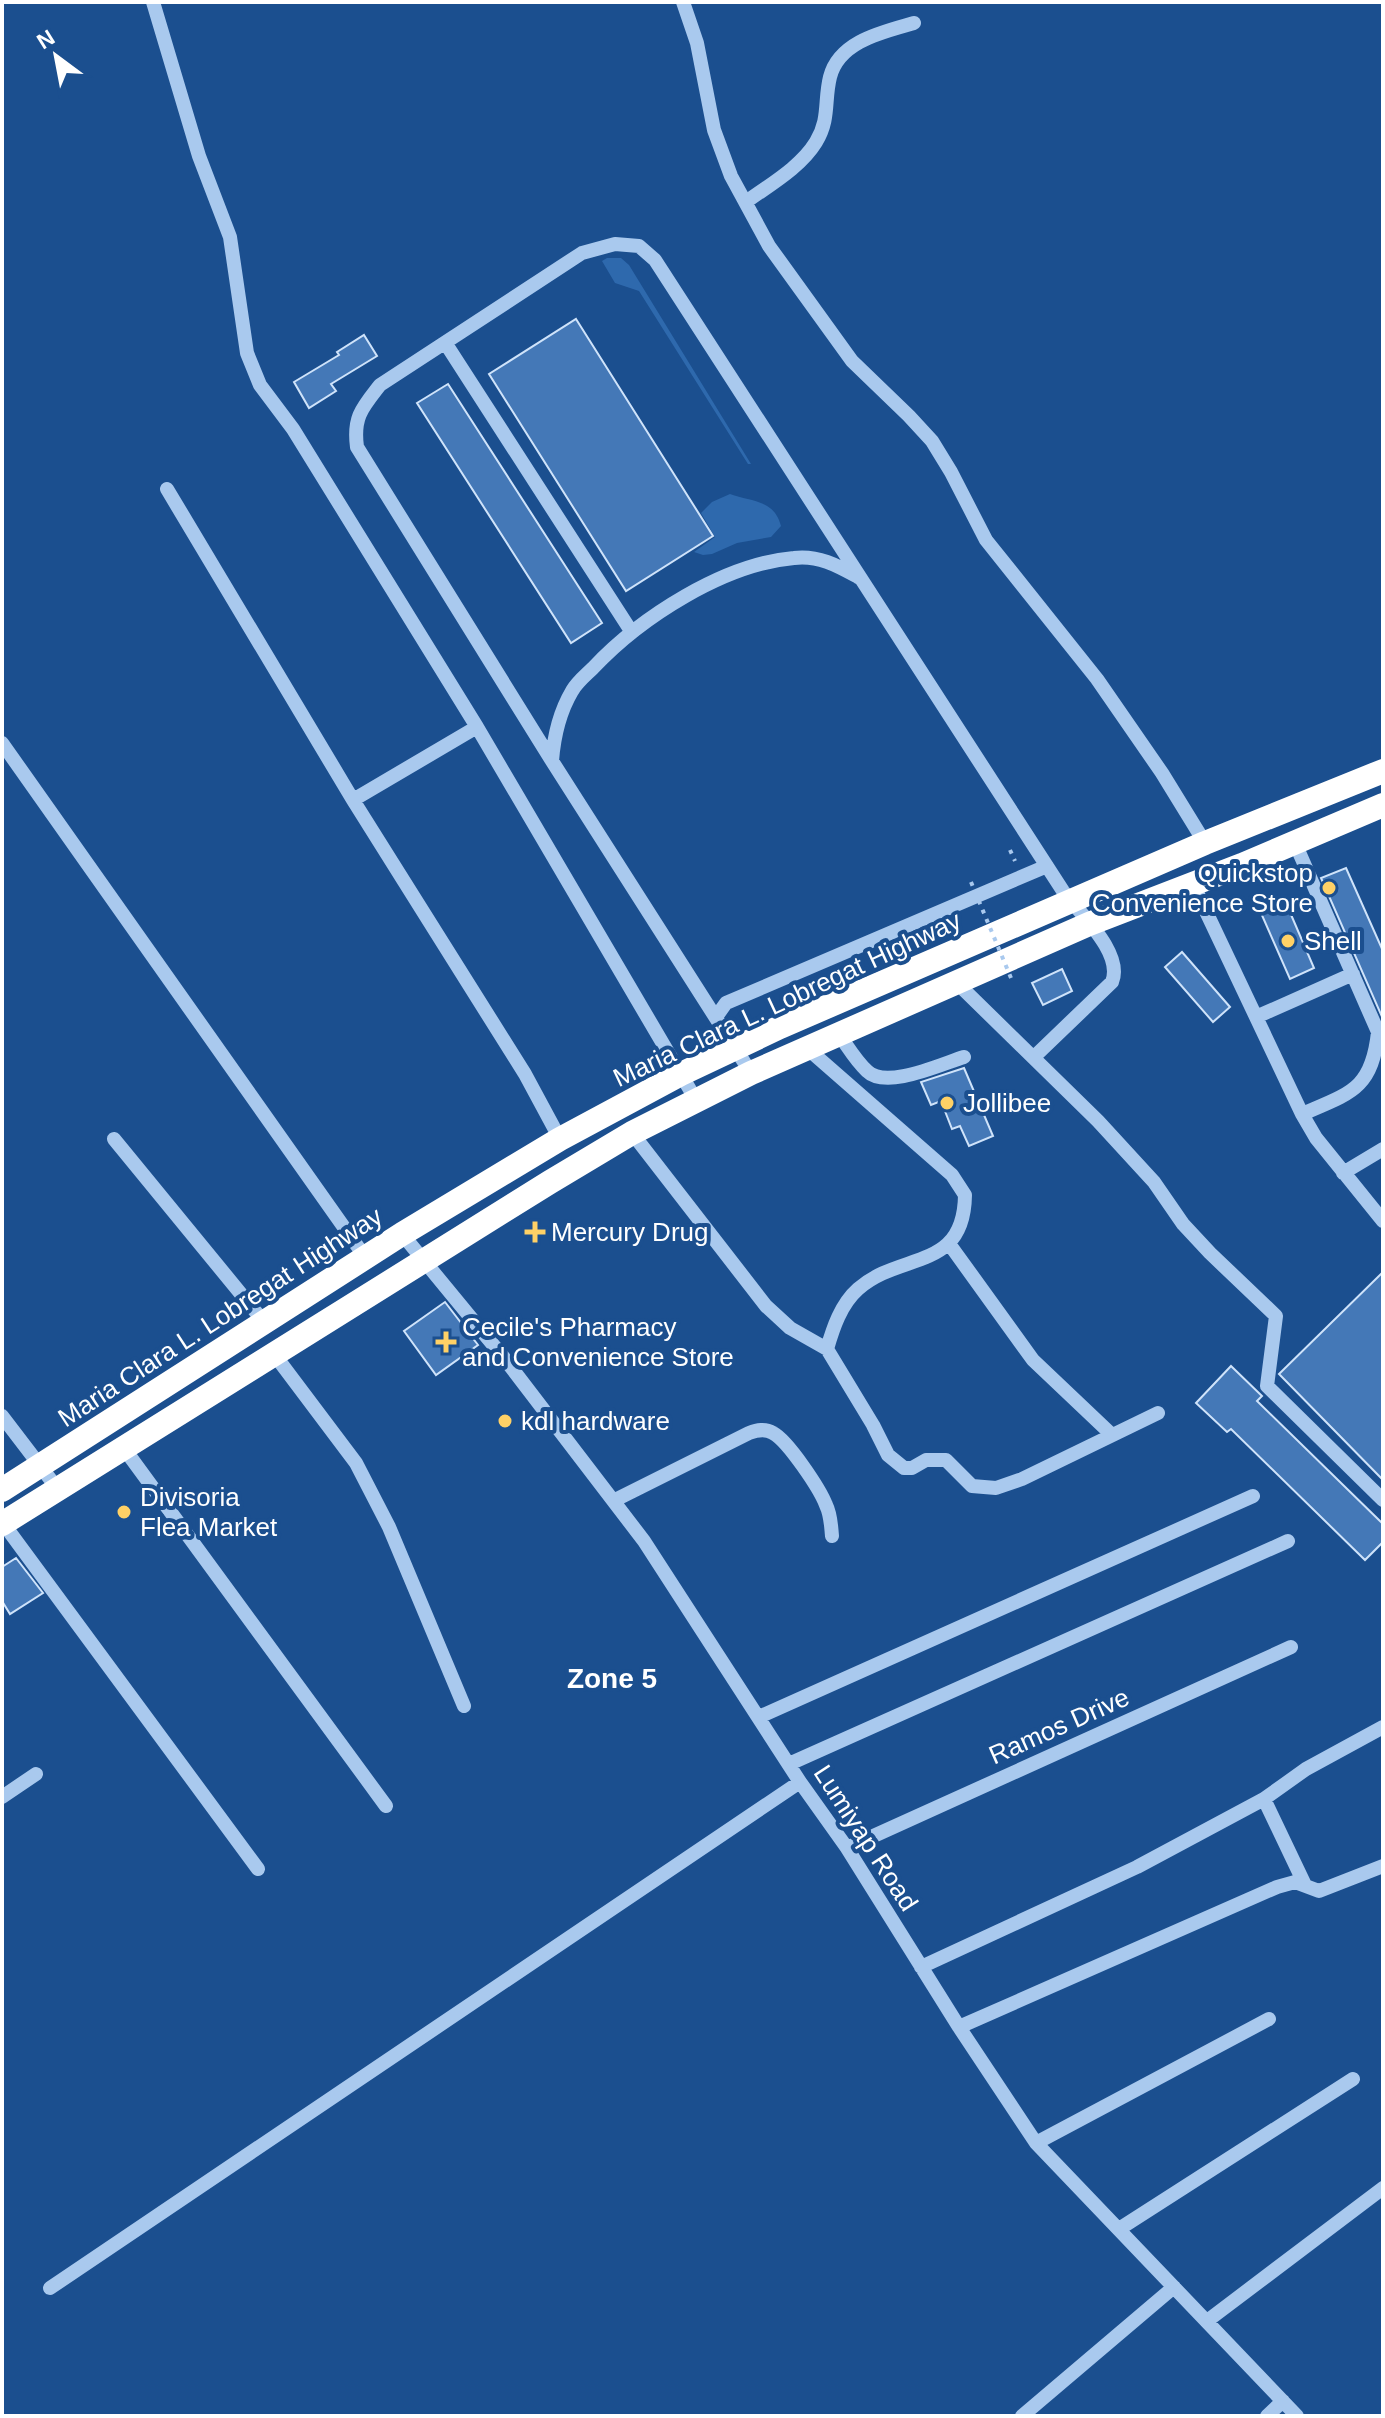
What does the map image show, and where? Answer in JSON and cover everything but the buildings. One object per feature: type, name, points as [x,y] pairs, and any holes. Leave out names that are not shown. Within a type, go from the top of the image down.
[{"type":"highway","name":"Maria Clara L. Lobregat Highway","points":[[2,1490],[402,1234],[560,1139],[681,1074],[1070,901],[1383,771]]},
{"type":"highway","name":"Maria Clara L. Lobregat Highway","points":[[3,1523],[632,1133],[751,1073],[1089,924],[1383,805]]},
{"type":"street","points":[[153,2],[199,156],[230,237],[247,353],[260,385],[293,429],[477,727],[696,1100]]},
{"type":"street","points":[[683,2],[697,43],[714,130],[731,176],[769,246],[852,361],[932,441],[986,540],[1097,679],[1162,773],[1205,843]]},
{"type":"street","points":[[746,202],[796,165],[815,144],[827,120],[830,76],[839,57],[856,43],[914,23]]},
{"type":"street","points":[[751,1073],[357,447],[355,429],[360,410],[380,385],[582,253],[615,244],[639,246],[655,260],[1070,901],[1110,952],[1116,965],[1112,982],[1034,1057]]},
{"type":"street","points":[[446,344],[631,631]]},
{"type":"street","points":[[167,489],[353,800],[525,1074],[560,1139]]},
{"type":"street","points":[[552,761],[555,729],[573,689],[631,631],[673,603],[744,568],[796,557],[830,561],[860,579]]},
{"type":"street","points":[[353,800],[477,727]]},
{"type":"street","points":[[2,743],[365,1257]]},
{"type":"street","points":[[1295,843],[1378,1032],[1375,1060],[1366,1077],[1344,1096],[1302,1114]]},
{"type":"street","points":[[716,1017],[726,1003],[1047,866]]},
{"type":"street","points":[[1193,884],[1302,1114],[1316,1138],[1383,1221]]},
{"type":"street","points":[[1256,1017],[1353,974]]},
{"type":"street","points":[[958,984],[1130,1153],[1183,1224],[1276,1316],[1267,1386],[1383,1500]]},
{"type":"street","points":[[840,1036],[868,1073],[878,1077],[914,1073],[964,1057]]},
{"type":"street","points":[[808,1049],[935,1160],[961,1186],[965,1195],[960,1225],[950,1245],[940,1252],[879,1274],[856,1290],[835,1325],[827,1349]]},
{"type":"street","points":[[632,1133],[766,1306],[790,1328],[827,1349],[888,1455],[904,1468],[912,1468],[926,1460],[946,1460],[972,1486],[996,1488],[1022,1479],[1158,1413]]},
{"type":"street","points":[[114,1139],[264,1322]]},
{"type":"street","points":[[1343,1173],[1383,1149]]},
{"type":"street","name":"Lumiyap Road","points":[[402,1234],[504,1358],[644,1541],[800,1782],[847,1848],[1036,2143],[1297,2416]]},
{"type":"street","points":[[950,1245],[1033,1360],[1111,1434]]},
{"type":"street","points":[[274,1354],[356,1463],[389,1527],[464,1706]]},
{"type":"street","points":[[2,1416],[57,1488]]},
{"type":"street","points":[[615,1500],[749,1433],[761,1430],[772,1432],[782,1440],[826,1503],[832,1536]]},
{"type":"street","points":[[123,1447],[386,1806]]},
{"type":"street","points":[[759,1717],[1253,1496]]},
{"type":"street","points":[[3,1523],[258,1869]]},
{"type":"street","points":[[789,1764],[1288,1541]]},
{"type":"street","name":"Ramos Drive","points":[[847,1848],[1291,1647]]},
{"type":"street","points":[[921,1967],[1137,1867],[1264,1799],[1306,1769],[1383,1727]]},
{"type":"street","points":[[2,1797],[36,1774]]},
{"type":"street","points":[[50,2288],[800,1782]]},
{"type":"street","points":[[1264,1799],[1305,1885]]},
{"type":"street","points":[[959,2027],[1277,1887],[1295,1882],[1319,1891],[1383,1866]]},
{"type":"street","points":[[1036,2143],[1269,2019]]},
{"type":"street","points":[[1119,2229],[1353,2079]]},
{"type":"street","points":[[1207,2321],[1383,2188]]},
{"type":"street","points":[[1022,2416],[1174,2287]]},
{"type":"street","points":[[1267,2416],[1283,2401]]},
{"type":"path","points":[[1009,868],[1016,860],[1010,850]]},
{"type":"path","points":[[971,882],[1011,978]]},
{"type":"shaded area","points":[[621,258],[629,265],[751,464],[748,464],[639,291],[615,283],[602,261]]},
{"type":"shaded area","points":[[730,494],[767,506],[778,517],[781,526],[771,537],[737,543],[712,554],[694,552],[715,537],[701,513],[712,502]]},
{"type":"place","name":"Quickstop Convenience Store","points":[[1329,888]]},
{"type":"place","name":"Shell","points":[[1288,941]]},
{"type":"place","name":"Jollibee","points":[[947,1103]]},
{"type":"place","name":"Mercury Drug","points":[[535,1232]]},
{"type":"place","name":"Cecile's Pharmacy and Convenience Store","points":[[446,1342]]},
{"type":"place","name":"kdl hardware","points":[[505,1421]]},
{"type":"place","name":"Divisoria Flea Market","points":[[124,1512]]},
{"type":"district","name":"Zone 5","points":[[612,1678]]}]
